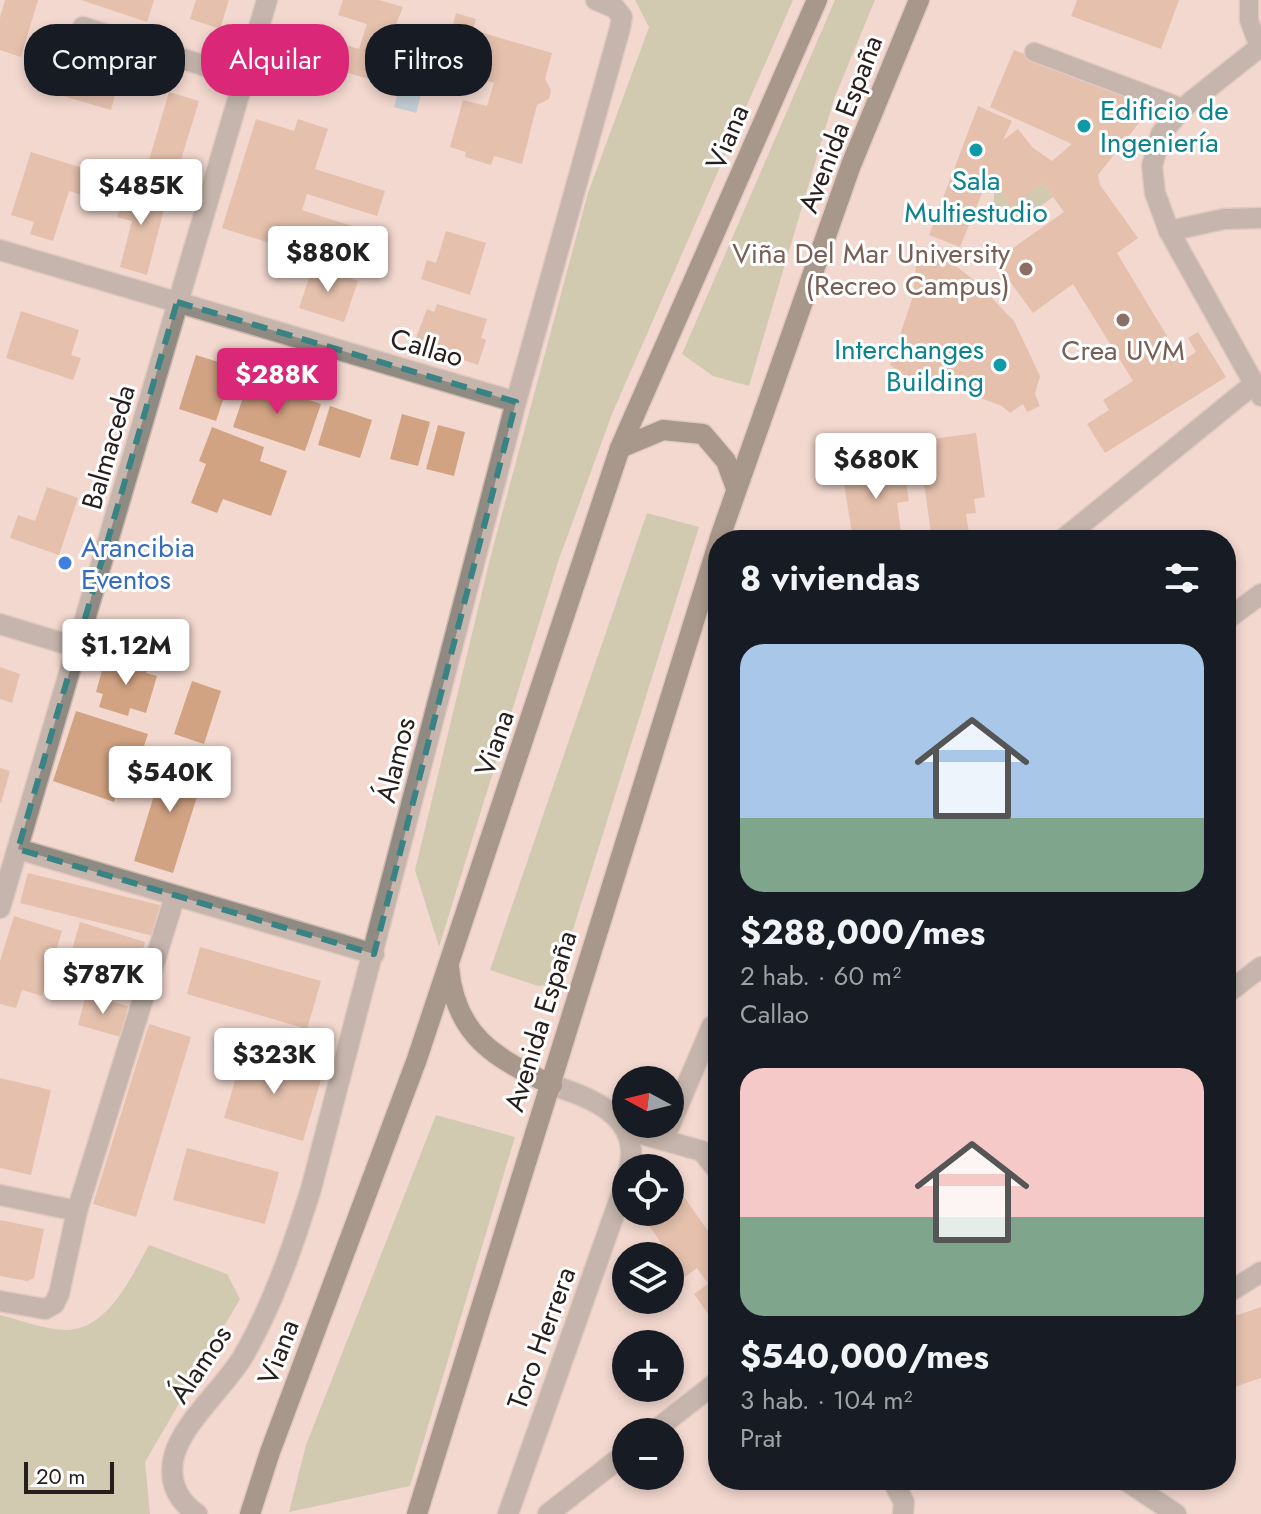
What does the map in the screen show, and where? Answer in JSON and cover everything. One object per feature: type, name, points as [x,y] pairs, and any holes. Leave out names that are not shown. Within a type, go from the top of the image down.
[{"type":"main road","name":"Viana","points":[[250,1514],[449,963],[620,448],[817,0]]},
{"type":"main road","name":"Avenida España","points":[[723,530],[851,165],[919,0]]},
{"type":"main road","points":[[620,448],[663,430],[703,434],[726,461],[736,488]]},
{"type":"main road","name":"Avenida España","points":[[414,1513],[552,1085],[624,837],[708,576]]},
{"type":"main road","points":[[449,963],[455,1000],[474,1036],[507,1063],[552,1085]]},
{"type":"street","name":"Balmaceda","points":[[260,24],[267,0]]},
{"type":"street","name":"Álamos","points":[[197,1514],[176,1493],[172,1478],[175,1454],[243,1357],[290,1256],[374,954],[516,402],[620,28],[622,17],[615,8],[596,0]]},
{"type":"street","points":[[1075,530],[1258,390],[1169,231],[1155,193],[1152,166],[1161,134],[1183,108],[1260,46]]},
{"type":"street","name":"Balmaceda","points":[[0,908],[79,648],[238,96]]},
{"type":"street","points":[[1169,231],[1224,219],[1261,218]]},
{"type":"street","name":"Callao","points":[[0,250],[516,402]]},
{"type":"street","points":[[1236,613],[1261,594]]},
{"type":"street","points":[[0,624],[79,648]]},
{"type":"street","points":[[18,849],[374,954]]},
{"type":"street","points":[[0,1301],[45,1309],[54,1304],[59,1294],[77,1211],[175,896]]},
{"type":"street","points":[[1236,986],[1261,967]]},
{"type":"street","points":[[664,1139],[708,1035]]},
{"type":"street","points":[[552,1085],[585,1096],[612,1111]]},
{"type":"street","points":[[660,1138],[702,1151],[708,1158]]},
{"type":"street","points":[[0,1195],[77,1211]]},
{"type":"street","name":"Toro Herrera","points":[[508,1514],[612,1221]]},
{"type":"street","points":[[1236,1288],[1261,1272]]},
{"type":"street","points":[[671,1418],[708,1389]]},
{"type":"street","points":[[548,1514],[612,1464]]},
{"type":"street","points":[[897,1490],[904,1502],[903,1514]]},
{"type":"street","points":[[1140,1490],[1176,1514]]},
{"type":"lane","points":[[1249,0],[1249,20],[1260,46]]},
{"type":"lane","points":[[1034,52],[1183,108]]},
{"type":"highlighted area","points":[[177,302],[516,402],[374,954],[18,849]]},
{"type":"green space","points":[[635,0],[793,0],[612,414],[558,562],[439,947],[415,870],[491,555],[588,193],[649,27]]},
{"type":"green space","points":[[835,0],[875,0],[834,99],[749,386],[713,376],[682,354]]},
{"type":"green space","points":[[1043,183],[1053,197],[1015,225],[993,208],[995,185],[1011,206]]},
{"type":"green space","points":[[647,513],[699,527],[556,984],[538,986],[490,970]]},
{"type":"green space","points":[[436,1115],[515,1137],[410,1486],[289,1512],[306,1445]]},
{"type":"green space","points":[[149,1245],[227,1274],[240,1299],[145,1462],[150,1514],[0,1514],[0,1315],[67,1330],[95,1321],[127,1285]]},
{"type":"water","points":[[397,96],[421,96],[416,113],[394,107]]},
{"type":"building","points":[[5,0],[38,0],[31,24],[24,24],[21,57],[0,50],[0,18]]},
{"type":"building","points":[[81,0],[154,0],[147,22]]},
{"type":"building","points":[[196,0],[229,0],[222,24],[205,24],[190,19]]},
{"type":"building","points":[[343,0],[379,0],[403,7],[396,24],[367,24],[338,15]]},
{"type":"building","points":[[1077,0],[1179,0],[1161,49],[1071,16]]},
{"type":"building","points":[[456,13],[476,19],[475,24],[453,24]]},
{"type":"building","points":[[365,30],[365,78],[349,73],[349,46],[359,49]]},
{"type":"building","points":[[492,36],[552,53],[545,79],[551,90],[549,99],[537,105],[522,164],[494,156],[491,165],[465,157],[466,152],[450,147],[463,100],[487,106],[494,83]]},
{"type":"building","points":[[1014,50],[1153,105],[1098,175],[1100,185],[1138,238],[1117,253],[1182,361],[1196,352],[1188,338],[1198,332],[1226,377],[1105,453],[1087,424],[1109,410],[1103,400],[1133,381],[1073,284],[1033,313],[995,261],[1064,212],[1043,183],[1011,207],[989,176],[960,247],[929,235],[978,106],[1012,121],[1003,140],[1018,129],[1033,148],[1052,161],[1072,144],[990,107]]},
{"type":"building","points":[[63,96],[115,96],[111,110]]},
{"type":"building","points":[[168,96],[199,101],[173,186],[144,177]]},
{"type":"building","points":[[256,119],[294,131],[298,119],[328,129],[315,169],[385,191],[377,216],[307,194],[302,210],[371,232],[360,267],[338,260],[343,244],[311,234],[305,254],[222,228]]},
{"type":"building","points":[[31,152],[89,170],[82,195],[69,191],[53,241],[30,234],[34,222],[11,215]]},
{"type":"building","points":[[126,186],[167,198],[147,275],[120,267],[132,221],[117,217]]},
{"type":"building","points":[[446,231],[486,243],[470,295],[421,279],[427,260],[436,263]]},
{"type":"building","points":[[936,251],[974,280],[1014,321],[1040,376],[1035,394],[1040,406],[1027,412],[1023,404],[1010,413],[1002,406],[945,385],[909,378],[890,365],[913,296],[917,254]]},
{"type":"building","points":[[313,266],[358,281],[344,322],[299,308]]},
{"type":"building","points":[[437,304],[487,319],[481,338],[486,340],[478,365],[414,343],[427,309],[434,312]]},
{"type":"building","points":[[21,311],[79,330],[71,355],[81,358],[73,380],[6,358]]},
{"type":"building","points":[[196,355],[234,367],[216,421],[179,409]]},
{"type":"building","points":[[249,380],[321,404],[305,451],[233,427]]},
{"type":"building","points":[[330,406],[372,420],[360,458],[318,445]]},
{"type":"building","points":[[402,414],[430,422],[418,466],[390,459]]},
{"type":"building","points":[[438,425],[465,432],[454,476],[426,469]]},
{"type":"building","points":[[212,427],[264,447],[260,461],[287,471],[271,516],[223,499],[217,513],[191,503],[206,464],[199,461]]},
{"type":"building","points":[[976,433],[985,497],[974,499],[976,513],[966,514],[969,530],[931,530],[918,441]]},
{"type":"building","points":[[903,462],[909,501],[897,503],[901,530],[851,530],[842,471]]},
{"type":"building","points":[[47,487],[78,498],[59,555],[10,538],[18,515],[35,521]]},
{"type":"building","points":[[119,658],[148,666],[146,673],[157,676],[146,713],[130,708],[128,716],[99,707],[103,694],[96,692],[105,660],[118,664]]},
{"type":"building","points":[[0,667],[20,674],[12,703],[0,699]]},
{"type":"building","points":[[192,681],[221,691],[204,744],[174,734]]},
{"type":"building","points":[[76,711],[148,734],[136,770],[125,767],[114,802],[53,781]]},
{"type":"building","points":[[166,756],[206,768],[173,873],[134,861]]},
{"type":"building","points":[[0,768],[10,771],[1,803],[0,803]]},
{"type":"building","points":[[28,873],[160,905],[153,936],[20,903]]},
{"type":"building","points":[[14,916],[62,931],[42,996],[22,990],[16,1008],[0,1004],[0,961]]},
{"type":"building","points":[[80,922],[145,942],[134,980],[69,960]]},
{"type":"building","points":[[200,947],[321,981],[307,1029],[187,994]]},
{"type":"building","points":[[86,995],[128,1006],[121,1037],[78,1025]]},
{"type":"building","points":[[149,1024],[191,1037],[136,1217],[93,1204]]},
{"type":"building","points":[[244,1050],[323,1073],[303,1141],[224,1118]]},
{"type":"building","points":[[0,1078],[51,1090],[31,1175],[0,1168]]},
{"type":"building","points":[[187,1148],[279,1172],[265,1224],[173,1200]]},
{"type":"building","points":[[684,1197],[708,1231],[708,1284],[697,1268],[684,1276],[684,1242],[660,1242],[649,1226],[684,1226]]},
{"type":"building","points":[[0,1220],[44,1229],[34,1278],[27,1281],[0,1276]]},
{"type":"building","points":[[708,1284],[708,1314],[694,1294]]},
{"type":"building","points":[[1261,1307],[1261,1378],[1236,1387],[1236,1316]]},
{"type":"place","name":"Edificio de Ingeniería","points":[[1084,126]]},
{"type":"place","name":"Sala Multiestudio","points":[[976,150]]},
{"type":"place","name":"Viña Del Mar University (Recreo Campus)","points":[[1026,269]]},
{"type":"place","name":"Crea UVM","points":[[1123,320]]},
{"type":"place","name":"Interchanges Building","points":[[1000,365]]},
{"type":"place","name":"Arancibia Eventos","points":[[65,563]]}]
